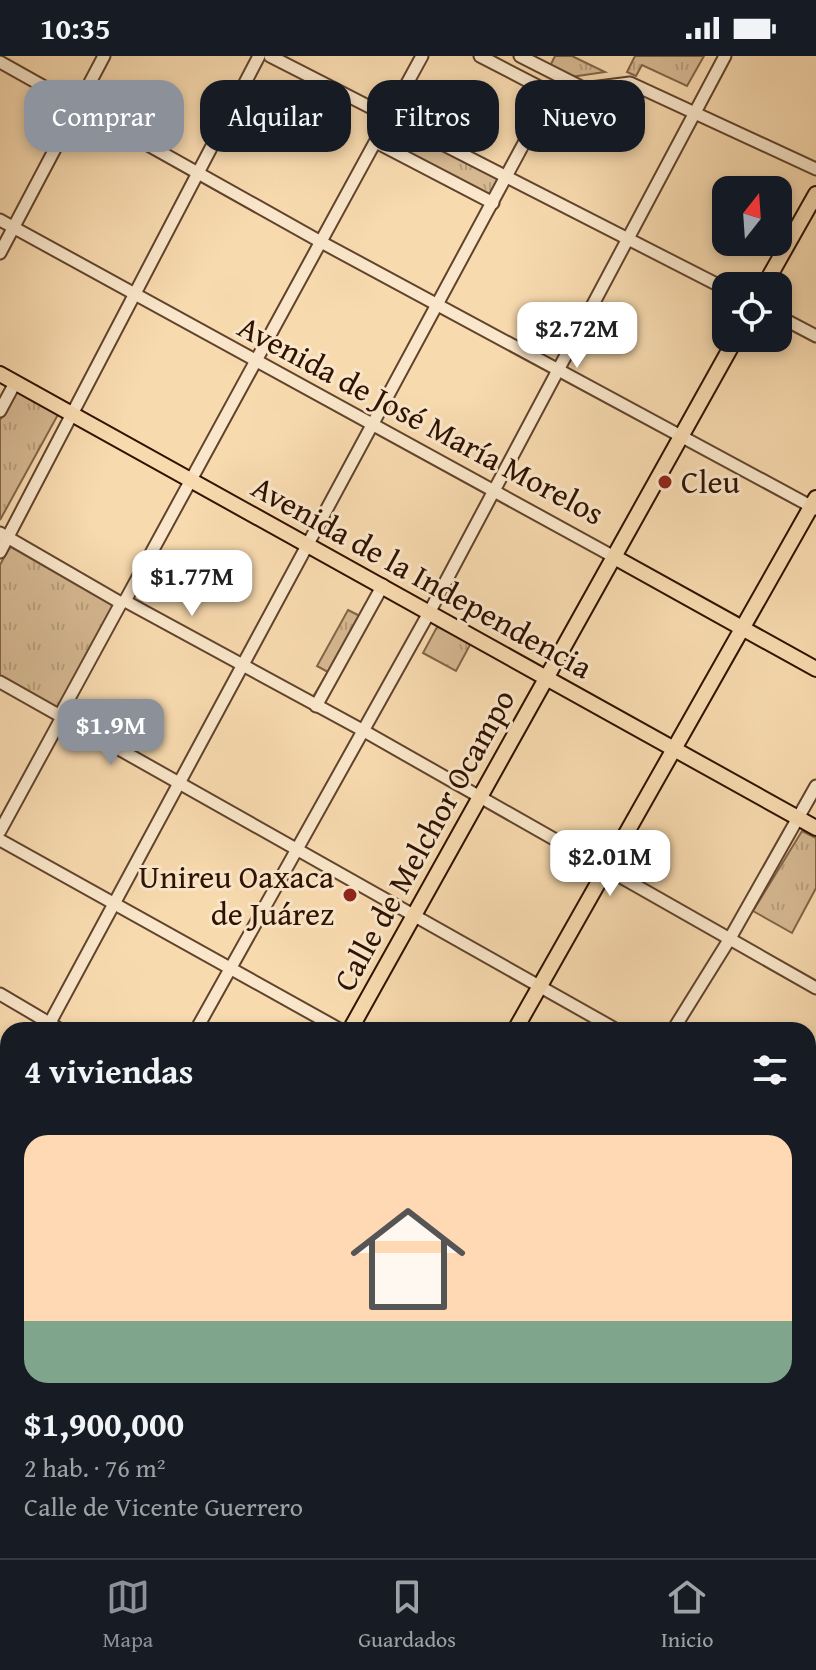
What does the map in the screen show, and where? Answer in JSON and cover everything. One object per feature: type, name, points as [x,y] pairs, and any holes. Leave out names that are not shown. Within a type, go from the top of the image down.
[{"type":"main road","points":[[772,272],[816,194]]},
{"type":"main road","name":"Calle de Melchor Ocampo","points":[[354,1022],[482,799],[546,677],[616,558],[728,352]]},
{"type":"main road","name":"Avenida de la Independencia","points":[[0,374],[816,828]]},
{"type":"main road","points":[[520,1022],[672,748],[814,505]]},
{"type":"main road","name":"Avenida de José María Morelos","points":[[616,558],[816,669]]},
{"type":"street","points":[[92,80],[104,56]]},
{"type":"street","points":[[0,552],[4,535],[72,414],[259,56]]},
{"type":"street","points":[[270,56],[367,104]]},
{"type":"street","points":[[410,80],[422,56]]},
{"type":"street","points":[[480,56],[526,80]]},
{"type":"street","points":[[520,56],[568,80]]},
{"type":"street","points":[[201,1022],[429,612],[725,56]]},
{"type":"street","points":[[0,62],[32,80]]},
{"type":"street","points":[[645,89],[816,169]]},
{"type":"street","points":[[0,253],[54,152]]},
{"type":"street","points":[[161,152],[682,438],[814,505]]},
{"type":"street","points":[[0,831],[189,479],[370,152]]},
{"type":"street","points":[[395,152],[493,203]]},
{"type":"street","points":[[461,152],[712,282]]},
{"type":"street","points":[[51,1022],[520,152]]},
{"type":"street","name":"Avenida de José María Morelos","points":[[0,220],[616,558]]},
{"type":"street","points":[[792,323],[816,336]]},
{"type":"street","points":[[0,411],[15,383]]},
{"type":"street","points":[[4,535],[364,731],[816,988]]},
{"type":"street","points":[[316,706],[383,586]]},
{"type":"street","points":[[0,682],[177,785],[603,1022]]},
{"type":"street","points":[[678,1022],[729,940],[816,786]]},
{"type":"street","points":[[0,840],[326,1022]]},
{"type":"street","points":[[0,994],[41,1022]]},
{"type":"green space","points":[[555,56],[572,56],[605,72],[571,77],[550,66]]},
{"type":"green space","points":[[635,56],[704,56],[687,86],[642,65],[636,76],[627,72]]},
{"type":"green space","points":[[400,152],[452,152],[501,177],[490,196]]},
{"type":"green space","points":[[18,388],[60,411],[0,520],[0,420]]},
{"type":"green space","points":[[10,546],[117,604],[59,711],[0,678],[0,565]]},
{"type":"green space","points":[[348,610],[360,616],[321,702],[313,697],[328,672],[317,666]]},
{"type":"green space","points":[[438,625],[471,643],[456,671],[423,653]]},
{"type":"green space","points":[[802,831],[816,838],[816,888],[792,933],[753,911]]},
{"type":"place","name":"Cleu","points":[[665,482]]},
{"type":"place","name":"Unireu Oaxaca de Juárez","points":[[350,895]]}]
